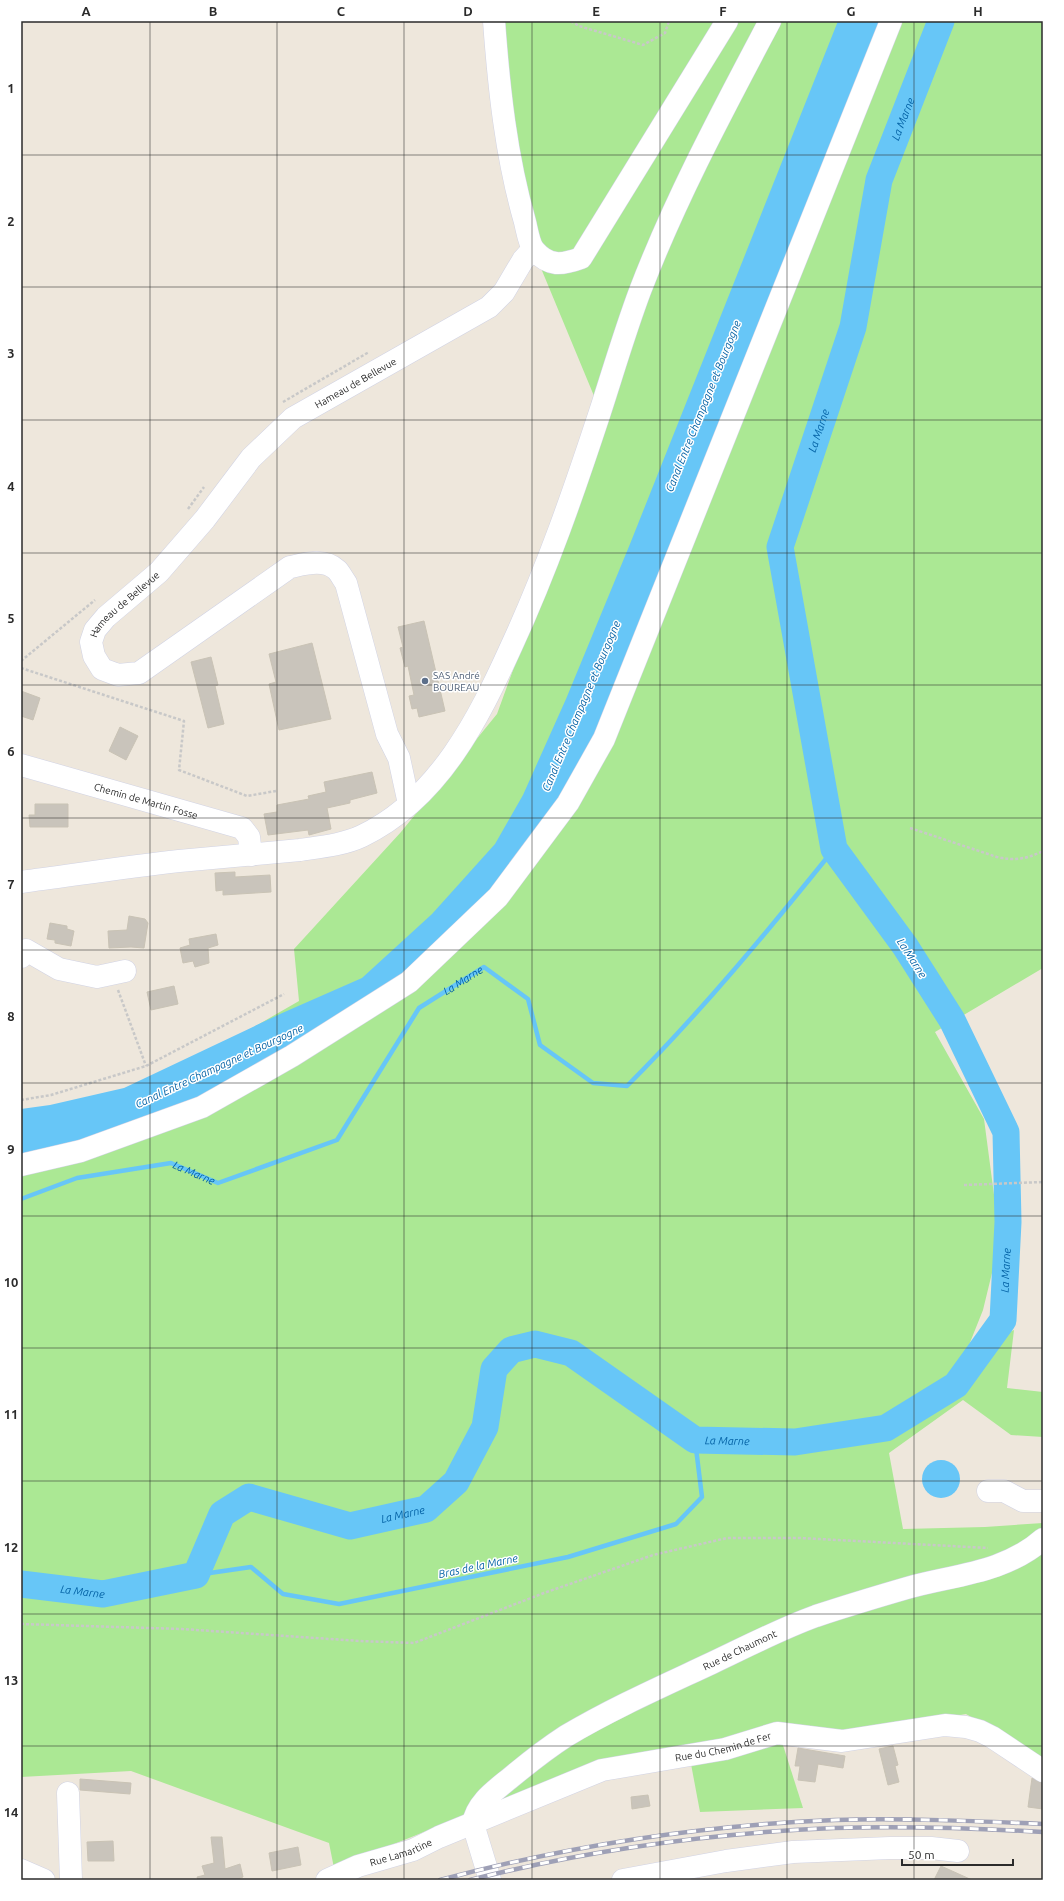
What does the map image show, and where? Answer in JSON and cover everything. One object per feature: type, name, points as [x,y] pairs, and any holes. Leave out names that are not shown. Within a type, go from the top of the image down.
[{"type":"street","points":[[494,21],[500,100],[518,196],[533,249],[542,258],[552,263],[566,264],[581,258],[727,21]]},
{"type":"street","points":[[21,882],[178,861],[330,846],[359,838],[383,824],[409,804],[433,781],[462,743],[490,693],[534,596],[585,458],[639,293],[675,208],[701,153],[770,21]]},
{"type":"street","points":[[21,1165],[81,1151],[202,1107],[292,1056],[409,982],[498,897],[568,803],[604,738],[891,21]]},
{"type":"street","name":"Hameau de Bellevue","points":[[409,804],[399,758],[387,734],[346,583],[337,570],[323,562],[290,567],[139,673],[118,675],[102,669],[94,656],[91,642],[95,630],[106,617],[159,572],[205,518],[251,458],[292,418],[488,307],[504,292],[523,260],[533,249]]},
{"type":"street","name":"Chemin de Martin Fosse","points":[[21,765],[242,828],[249,837],[251,855]]},
{"type":"street","points":[[23,951],[59,969],[97,977],[118,972]]},
{"type":"street","points":[[988,1491],[1004,1491],[1023,1501],[1043,1501]]},
{"type":"street","name":"Rue de Chaumont","points":[[474,1824],[474,1817],[480,1806],[533,1759],[566,1736],[628,1703],[776,1633],[815,1617],[908,1588],[967,1575],[1004,1564],[1027,1553],[1042,1548]]},
{"type":"street","name":"Rue du Chemin de Fer","points":[[474,1824],[602,1770],[725,1749],[778,1733],[842,1741],[945,1726],[966,1727],[980,1731],[992,1737],[1043,1771]]},
{"type":"street","points":[[68,1793],[71,1880]]},
{"type":"street","points":[[474,1824],[490,1880]]},
{"type":"street","name":"Rue Lamartine","points":[[327,1880],[358,1866],[413,1850],[439,1837],[474,1824]]},
{"type":"street","points":[[623,1880],[726,1861],[793,1852],[910,1848],[931,1848],[958,1851]]},
{"type":"street","points":[[21,1870],[44,1880]]},
{"type":"path","points":[[571,21],[579,26],[643,45],[664,33],[669,21]]},
{"type":"path","points":[[21,668],[184,721],[179,770],[247,796],[276,791]]},
{"type":"path","points":[[910,828],[997,857],[1011,860],[1030,857],[1043,851]]},
{"type":"path","points":[[118,972],[146,1066]]},
{"type":"path","points":[[21,1100],[51,1095],[146,1066],[284,994]]},
{"type":"path","points":[[964,1185],[1043,1182]]},
{"type":"path","points":[[21,1624],[182,1629],[360,1641],[414,1643],[544,1593],[653,1555],[727,1538],[800,1538],[990,1549]]},
{"type":"green space","points":[[494,21],[1043,21],[1043,968],[935,1032],[984,1119],[1000,1240],[983,1310],[967,1350],[1014,1330],[1007,1388],[1043,1392],[1043,1437],[1011,1435],[963,1400],[889,1453],[903,1529],[985,1527],[1043,1523],[1043,1760],[966,1714],[844,1735],[776,1723],[449,1822],[334,1868],[329,1843],[131,1771],[21,1777],[21,1122],[58,1114],[193,1062],[299,1001],[294,949],[401,832],[497,714],[604,420],[533,249]]},
{"type":"green space","points":[[782,1742],[803,1808],[700,1812],[691,1764]]},
{"type":"water","name":"Canal Entre Champagne et Bourgogne","points":[[838,21],[882,21],[582,773],[509,877],[366,1006],[164,1117],[21,1158],[21,1109],[50,1105],[124,1088],[280,1014],[362,978],[432,914],[495,844],[523,795],[566,699],[630,544]]},
{"type":"water","points":[[937,1460],[945,1460],[952,1463],[957,1468],[960,1479],[957,1490],[952,1495],[945,1498],[937,1498],[930,1495],[925,1490],[922,1483],[922,1475],[925,1468],[930,1463]]},
{"type":"building","name":"SAS André BOUREAU","points":[[424,621],[445,711],[419,717],[417,708],[412,709],[409,696],[414,695],[408,666],[405,667],[400,648],[403,647],[398,627]]},
{"type":"building","points":[[312,643],[331,719],[279,730],[269,684],[276,682],[269,654]]},
{"type":"building","points":[[211,657],[218,685],[215,686],[224,724],[208,728],[191,662]]},
{"type":"building","points":[[21,691],[40,698],[33,720],[21,716]]},
{"type":"building","points":[[120,727],[138,736],[126,760],[109,751]]},
{"type":"building","points":[[372,772],[377,793],[350,800],[350,803],[327,808],[331,829],[309,835],[308,830],[268,835],[264,814],[277,812],[277,805],[309,799],[308,796],[326,792],[324,782]]},
{"type":"building","points":[[35,804],[68,804],[68,827],[30,827],[29,815],[35,815]]},
{"type":"building","points":[[235,872],[235,877],[270,875],[271,892],[223,895],[223,890],[216,891],[215,873]]},
{"type":"building","points":[[129,916],[145,919],[148,923],[144,948],[109,948],[108,931],[127,930]]},
{"type":"building","points":[[50,923],[67,926],[67,929],[74,931],[71,946],[55,943],[55,940],[47,939]]},
{"type":"building","points":[[216,934],[218,945],[208,948],[209,963],[195,967],[193,961],[183,963],[180,948],[190,945],[189,939]]},
{"type":"building","points":[[174,986],[178,1004],[151,1010],[147,992]]},
{"type":"building","points":[[893,1746],[898,1765],[895,1766],[899,1782],[888,1785],[879,1749]]},
{"type":"building","points":[[798,1748],[845,1756],[843,1768],[818,1764],[815,1782],[798,1780],[800,1766],[795,1766]]},
{"type":"building","points":[[1032,1778],[1043,1783],[1043,1809],[1028,1807]]},
{"type":"building","points":[[80,1779],[131,1783],[130,1794],[80,1790]]},
{"type":"building","points":[[648,1795],[650,1806],[632,1809],[631,1797]]},
{"type":"building","points":[[211,1837],[222,1837],[225,1869],[240,1864],[243,1877],[235,1880],[198,1880],[197,1877],[205,1875],[202,1866],[214,1863]]},
{"type":"building","points":[[113,1841],[114,1861],[88,1861],[87,1842]]},
{"type":"building","points":[[298,1847],[301,1865],[272,1871],[269,1853]]},
{"type":"building","points":[[941,1866],[972,1880],[934,1880]]},
{"type":"waterway","name":"La Marne","points":[[21,1584],[103,1594],[196,1575],[222,1514],[249,1497],[350,1526],[426,1509],[456,1482],[485,1427],[494,1369],[511,1350],[535,1344],[571,1353],[695,1440],[795,1442],[886,1428],[956,1385],[1003,1320],[1008,1222],[1006,1132],[952,1020],[905,946],[834,849],[780,547],[853,327],[879,180],[941,21]]},
{"type":"waterway","name":"La Marne","points":[[21,1199],[77,1178],[171,1163],[218,1183],[337,1140],[419,1008],[484,967],[528,999],[540,1045],[593,1083],[627,1086],[708,1000],[834,849]]},
{"type":"waterway","name":"Bras de la Marne","points":[[196,1575],[251,1567],[283,1594],[339,1604],[568,1557],[676,1524],[702,1497],[695,1440]]},
{"type":"railway","points":[[440,1880],[586,1847],[685,1832],[735,1827],[861,1819],[1043,1824]]},
{"type":"railway","points":[[470,1880],[515,1869],[605,1852],[696,1839],[788,1830],[886,1827],[965,1828],[1043,1832]]},
{"type":"place","name":"SAS André BOUREAU","points":[[425,681]]}]
